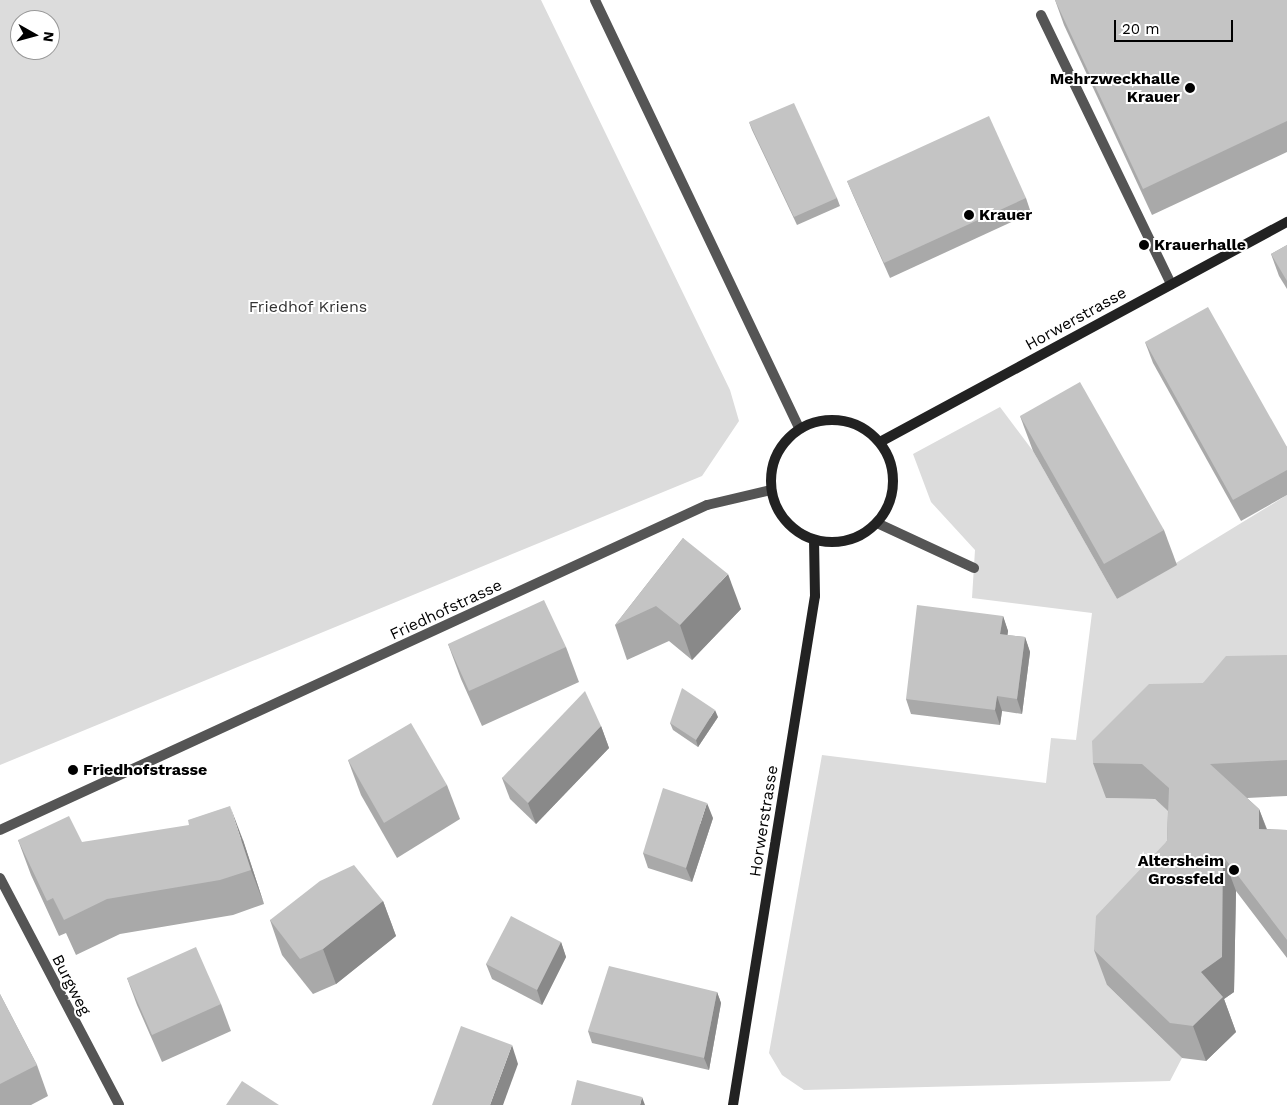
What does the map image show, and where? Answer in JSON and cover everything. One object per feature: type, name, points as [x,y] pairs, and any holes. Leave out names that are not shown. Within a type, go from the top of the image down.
[{"type":"street","points":[[595,0],[799,428]]},
{"type":"street","points":[[1041,15],[1171,284]]},
{"type":"street","name":"Horwerstrasse","points":[[880,442],[1287,222]]},
{"type":"street","points":[[838,419],[868,431],[880,442],[890,461],[894,483],[889,505],[877,523],[859,536],[837,542],[814,540],[794,530],[778,512],[770,490],[772,466],[782,445],[799,428],[838,419]]},
{"type":"street","name":"Friedhofstrasse","points":[[0,830],[707,505],[770,490]]},
{"type":"street","points":[[877,523],[974,568]]},
{"type":"street","name":"Horwerstrasse","points":[[733,1105],[815,596],[814,540]]},
{"type":"street","name":"Burgweg","points":[[0,878],[119,1105]]},
{"type":"green space","name":"Friedhof Kriens","points":[[0,0],[541,0],[730,390],[739,421],[702,476],[0,765]]},
{"type":"green space","points":[[1000,407],[1033,451],[1117,599],[1287,495],[1287,690],[1106,798],[1155,799],[1181,822],[1107,985],[1182,1058],[1170,1081],[804,1090],[782,1075],[769,1053],[822,755],[1046,783],[1051,738],[1076,740],[1092,613],[972,598],[975,550],[931,502],[913,454]]},
{"type":"building","name":"Mehrzweckhalle Krauer","points":[[1055,0],[1287,0],[1287,121],[1143,189]]},
{"type":"building","points":[[794,103],[837,198],[794,217],[749,122]]},
{"type":"building","points":[[989,116],[1026,198],[884,263],[847,181]]},
{"type":"building","points":[[1287,245],[1287,281],[1271,254]]},
{"type":"building","points":[[1208,307],[1287,447],[1287,470],[1233,500],[1145,342]]},
{"type":"building","points":[[1080,382],[1164,530],[1104,564],[1020,416]]},
{"type":"building","points":[[683,538],[728,574],[680,625],[656,606],[615,625]]},
{"type":"building","points":[[544,600],[566,647],[469,691],[448,644]]},
{"type":"building","points":[[917,605],[1003,616],[1000,634],[1025,637],[1017,699],[997,696],[995,710],[906,699]]},
{"type":"building","name":"Altersheim Grossfeld","points":[[1287,655],[1287,760],[1210,764],[1259,809],[1259,829],[1287,830],[1287,940],[1223,856],[1222,957],[1201,972],[1223,997],[1193,1026],[1170,1023],[1094,950],[1096,916],[1167,841],[1169,788],[1142,764],[1093,763],[1092,741],[1149,684],[1203,683],[1226,656]]},
{"type":"building","points":[[682,688],[715,710],[696,740],[670,723]]},
{"type":"building","points":[[585,691],[601,726],[528,803],[502,778]]},
{"type":"building","points":[[411,723],[447,785],[384,823],[348,760]]},
{"type":"building","points":[[663,788],[707,803],[686,868],[643,853]]},
{"type":"building","points":[[230,806],[251,870],[220,880],[107,899],[64,920],[53,898],[47,901],[18,840],[69,816],[82,842],[189,825],[188,820]]},
{"type":"building","points":[[354,865],[383,901],[323,949],[300,959],[270,920],[320,881]]},
{"type":"building","points":[[511,916],[561,942],[537,990],[486,964]]},
{"type":"building","points":[[196,947],[221,1004],[152,1035],[127,978]]},
{"type":"building","points":[[609,966],[717,992],[704,1058],[588,1031]]},
{"type":"building","points":[[0,994],[37,1065],[0,1084]]},
{"type":"building","points":[[461,1026],[512,1045],[490,1105],[432,1105]]},
{"type":"building","points":[[577,1080],[642,1097],[640,1105],[571,1105]]},
{"type":"building","points":[[242,1081],[279,1105],[226,1105]]},
{"type":"place","name":"Mehrzweckhalle Krauer","points":[[1190,88]]},
{"type":"place","name":"Krauer","points":[[969,215]]},
{"type":"place","name":"Krauerhalle","points":[[1144,245]]},
{"type":"place","name":"Friedhofstrasse","points":[[73,770]]},
{"type":"place","name":"Altersheim Grossfeld","points":[[1234,870]]}]
